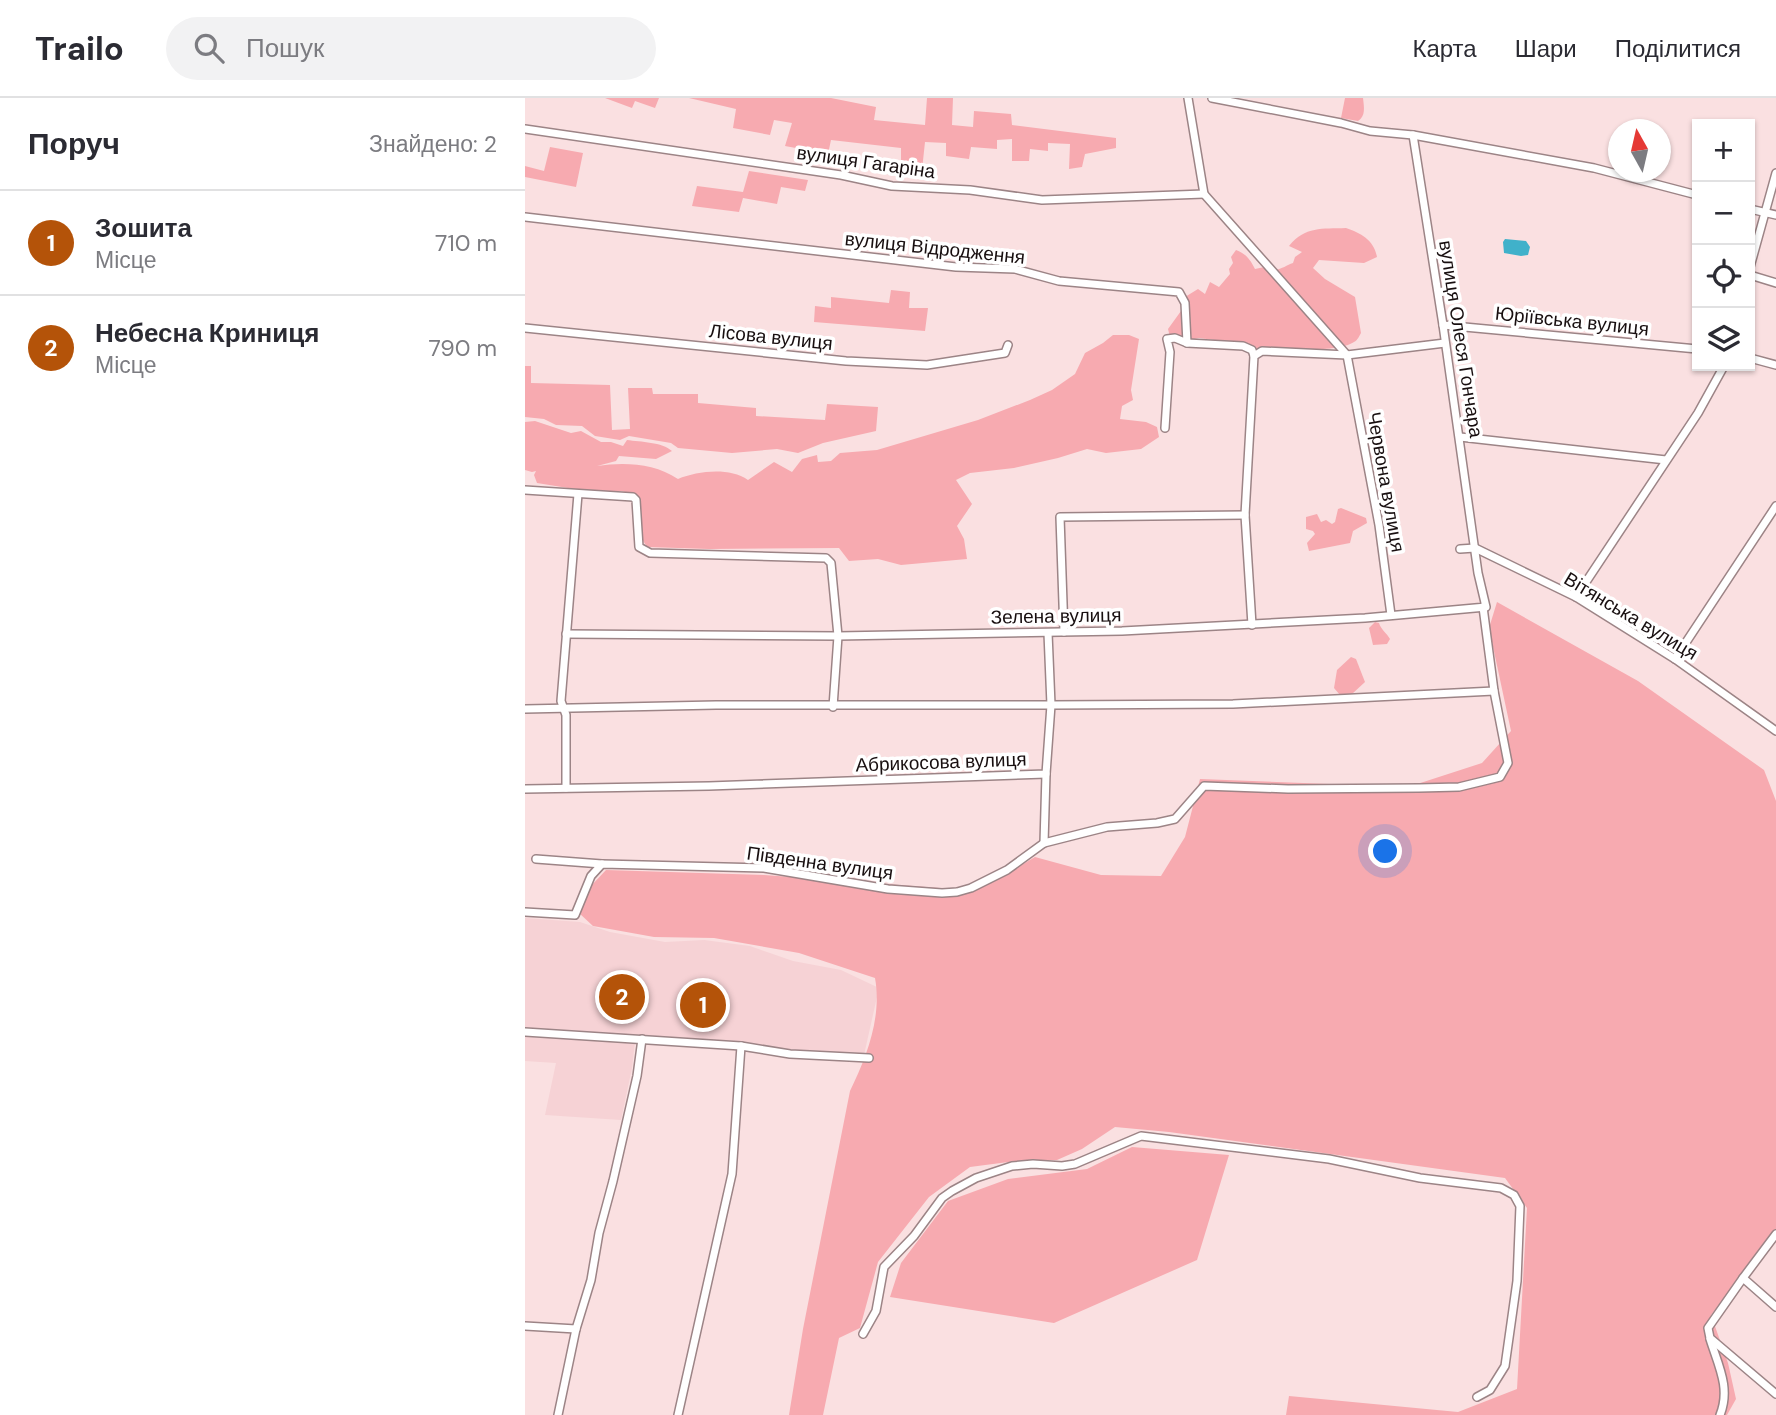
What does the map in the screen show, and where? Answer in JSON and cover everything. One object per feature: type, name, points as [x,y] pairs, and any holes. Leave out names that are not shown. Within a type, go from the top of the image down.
[{"type":"street","points":[[1188,98],[1204,194],[1347,355]]},
{"type":"street","points":[[1212,98],[1370,131],[1413,135],[1594,168],[1692,194]]},
{"type":"street","name":"вулиця Гагаріна","points":[[525,129],[841,175],[892,186],[970,190],[1042,200],[1204,194]]},
{"type":"street","name":"вулиця Олеся Гончара","points":[[1413,135],[1475,548]]},
{"type":"street","points":[[1755,250],[1776,173]]},
{"type":"street","points":[[1755,210],[1776,215]]},
{"type":"street","name":"вулиця Відродження","points":[[525,217],[956,267],[1015,269],[1059,281],[1178,292],[1185,303],[1187,343]]},
{"type":"street","points":[[1755,276],[1776,282]]},
{"type":"street","name":"Юріївська вулиця","points":[[1443,325],[1692,349]]},
{"type":"street","name":"Лісова вулиця","points":[[525,328],[846,361],[927,365],[1005,353],[1008,345]]},
{"type":"street","points":[[1165,428],[1170,352],[1167,339],[1175,338],[1187,343],[1243,346],[1252,350],[1254,356],[1245,515],[1252,625]]},
{"type":"street","points":[[1254,356],[1262,351],[1347,355],[1445,343]]},
{"type":"street","name":"Червона вулиця","points":[[1347,355],[1379,525],[1391,615]]},
{"type":"street","points":[[1755,359],[1776,365]]},
{"type":"street","points":[[1576,597],[1698,413],[1721,371]]},
{"type":"street","points":[[1460,437],[1666,460]]},
{"type":"street","points":[[525,490],[633,497],[636,500],[639,547],[650,553],[825,558],[831,563],[838,636],[833,707]]},
{"type":"street","points":[[566,788],[566,715],[561,701],[579,494]]},
{"type":"street","points":[[1675,659],[1776,506]]},
{"type":"street","points":[[1064,632],[1060,517],[1245,515]]},
{"type":"street","points":[[1046,774],[1044,843],[1107,827],[1157,824],[1175,819],[1204,786],[1288,789],[1459,787],[1500,777],[1508,763],[1494,691],[1483,607],[1486,607],[1486,601],[1478,573],[1475,548],[1460,549]]},
{"type":"street","name":"Вітянська вулиця","points":[[1475,548],[1576,597],[1675,659],[1773,729]]},
{"type":"street","points":[[1477,559],[1480,555],[1487,555]]},
{"type":"street","name":"Зелена вулиця","points":[[566,635],[838,636],[1064,632],[1252,625],[1483,607]]},
{"type":"street","name":"Абрикосова вулиця","points":[[525,789],[722,786],[1046,774],[1051,705],[1048,632]]},
{"type":"street","points":[[525,709],[716,705],[833,707],[1233,704],[1494,691]]},
{"type":"street","points":[[1773,729],[1776,719]]},
{"type":"street","name":"Південна вулиця","points":[[535,859],[602,864],[764,868],[888,889],[942,893],[971,888],[1007,870],[1044,843]]},
{"type":"street","points":[[525,912],[575,915],[591,876],[602,864]]},
{"type":"street","points":[[525,1032],[741,1046],[790,1054],[869,1058]]},
{"type":"street","points":[[558,1415],[637,1076],[642,1039]]},
{"type":"street","points":[[678,1415],[732,1174],[741,1046]]},
{"type":"street","points":[[863,1334],[876,1311],[884,1267],[914,1237],[942,1198],[976,1178],[1012,1166],[1075,1164],[1141,1136],[1329,1159],[1420,1178],[1501,1188],[1514,1195],[1520,1206],[1517,1281],[1505,1366],[1490,1390],[1477,1397]]},
{"type":"street","points":[[1720,1415],[1726,1401],[1724,1384],[1708,1328],[1776,1234]]},
{"type":"street","points":[[1743,1278],[1776,1307]]},
{"type":"street","points":[[525,1326],[576,1329]]},
{"type":"street","points":[[1710,1338],[1776,1394]]},
{"type":"shaded area","points":[[605,98],[659,98],[655,108],[635,101],[632,108]]},
{"type":"shaded area","points":[[689,98],[831,98],[876,107],[874,120],[925,125],[927,98],[953,98],[952,125],[973,127],[974,111],[1011,114],[1012,125],[1116,138],[1116,148],[1085,154],[1082,167],[1069,169],[1070,144],[1048,143],[1048,151],[1030,149],[1029,161],[1012,161],[1012,139],[997,140],[997,149],[971,147],[969,159],[946,156],[946,143],[925,142],[922,170],[901,168],[901,148],[831,140],[828,154],[785,146],[792,123],[774,120],[770,135],[733,128],[736,109]]},
{"type":"shaded area","points":[[1345,98],[1363,98],[1363,114],[1358,121],[1341,118]]},
{"type":"shaded area","points":[[550,147],[583,153],[576,187],[525,177],[525,166],[544,171]]},
{"type":"shaded area","points":[[749,171],[808,180],[805,191],[781,187],[777,204],[743,198],[739,212],[692,206],[697,186],[743,192]]},
{"type":"shaded area","points":[[1346,228],[1366,238],[1377,257],[1364,263],[1319,260],[1313,268],[1325,279],[1355,297],[1361,333],[1355,341],[1334,348],[1304,349],[1250,348],[1244,344],[1199,338],[1177,343],[1171,341],[1168,329],[1181,311],[1185,297],[1198,289],[1205,294],[1210,282],[1219,287],[1230,274],[1229,269],[1233,263],[1231,257],[1236,250],[1247,257],[1255,269],[1269,266],[1275,270],[1293,263],[1295,257],[1302,252],[1289,246],[1301,235],[1315,230]]},
{"type":"shaded area","points":[[891,290],[910,292],[909,308],[928,308],[925,331],[814,322],[815,306],[831,308],[831,297],[889,303]]},
{"type":"shaded area","points":[[1113,335],[1129,335],[1139,339],[1131,390],[1133,400],[1122,406],[1120,419],[1146,422],[1157,427],[1159,437],[1141,449],[1106,453],[1087,449],[1014,468],[970,473],[956,480],[972,504],[957,526],[964,539],[967,559],[901,565],[878,559],[849,561],[839,548],[647,547],[640,536],[638,495],[621,491],[605,494],[537,483],[534,475],[536,471],[525,470],[525,422],[535,421],[571,433],[581,431],[601,442],[623,446],[627,440],[645,442],[672,451],[656,459],[619,456],[616,461],[597,466],[639,465],[678,479],[695,474],[723,472],[748,480],[774,462],[792,472],[802,459],[817,455],[818,462],[831,461],[840,453],[877,450],[978,420],[1030,400],[1052,390],[1075,374],[1085,353]]},
{"type":"shaded area","points":[[525,366],[531,366],[531,383],[610,385],[612,430],[630,429],[628,388],[652,388],[653,394],[698,394],[698,403],[756,408],[756,416],[825,420],[827,404],[878,407],[876,431],[823,443],[798,453],[777,449],[732,453],[678,448],[671,443],[629,436],[620,440],[595,436],[582,426],[556,425],[544,419],[525,417]]},
{"type":"shaded area","points":[[1338,509],[1366,518],[1367,523],[1353,531],[1350,543],[1309,551],[1307,543],[1315,534],[1306,529],[1306,517],[1317,514],[1321,522],[1326,520],[1332,524]]},
{"type":"shaded area","points":[[1497,602],[1638,681],[1764,770],[1776,801],[1776,1232],[1711,1315],[1728,1363],[1736,1399],[1727,1415],[1286,1415],[1289,1396],[1458,1412],[1517,1389],[1527,1208],[1505,1178],[1115,1127],[1082,1149],[1057,1160],[1016,1161],[970,1167],[929,1197],[878,1262],[860,1328],[839,1338],[823,1415],[789,1415],[803,1329],[850,1091],[875,1022],[875,978],[799,953],[714,938],[654,937],[593,926],[579,913],[590,887],[606,870],[764,875],[971,888],[998,879],[1035,857],[1101,875],[1161,876],[1185,837],[1200,779],[1408,787],[1482,763],[1511,731],[1489,628]]},
{"type":"shaded area","points":[[1375,622],[1379,623],[1390,639],[1387,644],[1373,645],[1369,628]]},
{"type":"shaded area","points":[[1351,657],[1356,659],[1365,682],[1352,694],[1340,695],[1334,688],[1337,670]]},
{"type":"shaded area","points":[[525,918],[580,922],[610,932],[665,942],[704,940],[750,946],[793,961],[841,970],[879,988],[864,1055],[787,1051],[785,1056],[635,1042],[621,1120],[545,1115],[556,1063],[525,1061]]},
{"type":"shaded area","points":[[1132,1147],[1229,1155],[1197,1260],[1054,1323],[890,1297],[901,1263],[948,1201],[1008,1179],[1087,1169]]},
{"type":"water","points":[[1505,239],[1526,241],[1530,247],[1528,255],[1504,253]]},
{"type":"place","name":"Небесна Криниця","points":[[622,997]]},
{"type":"place","name":"Зошита","points":[[703,1005]]}]
